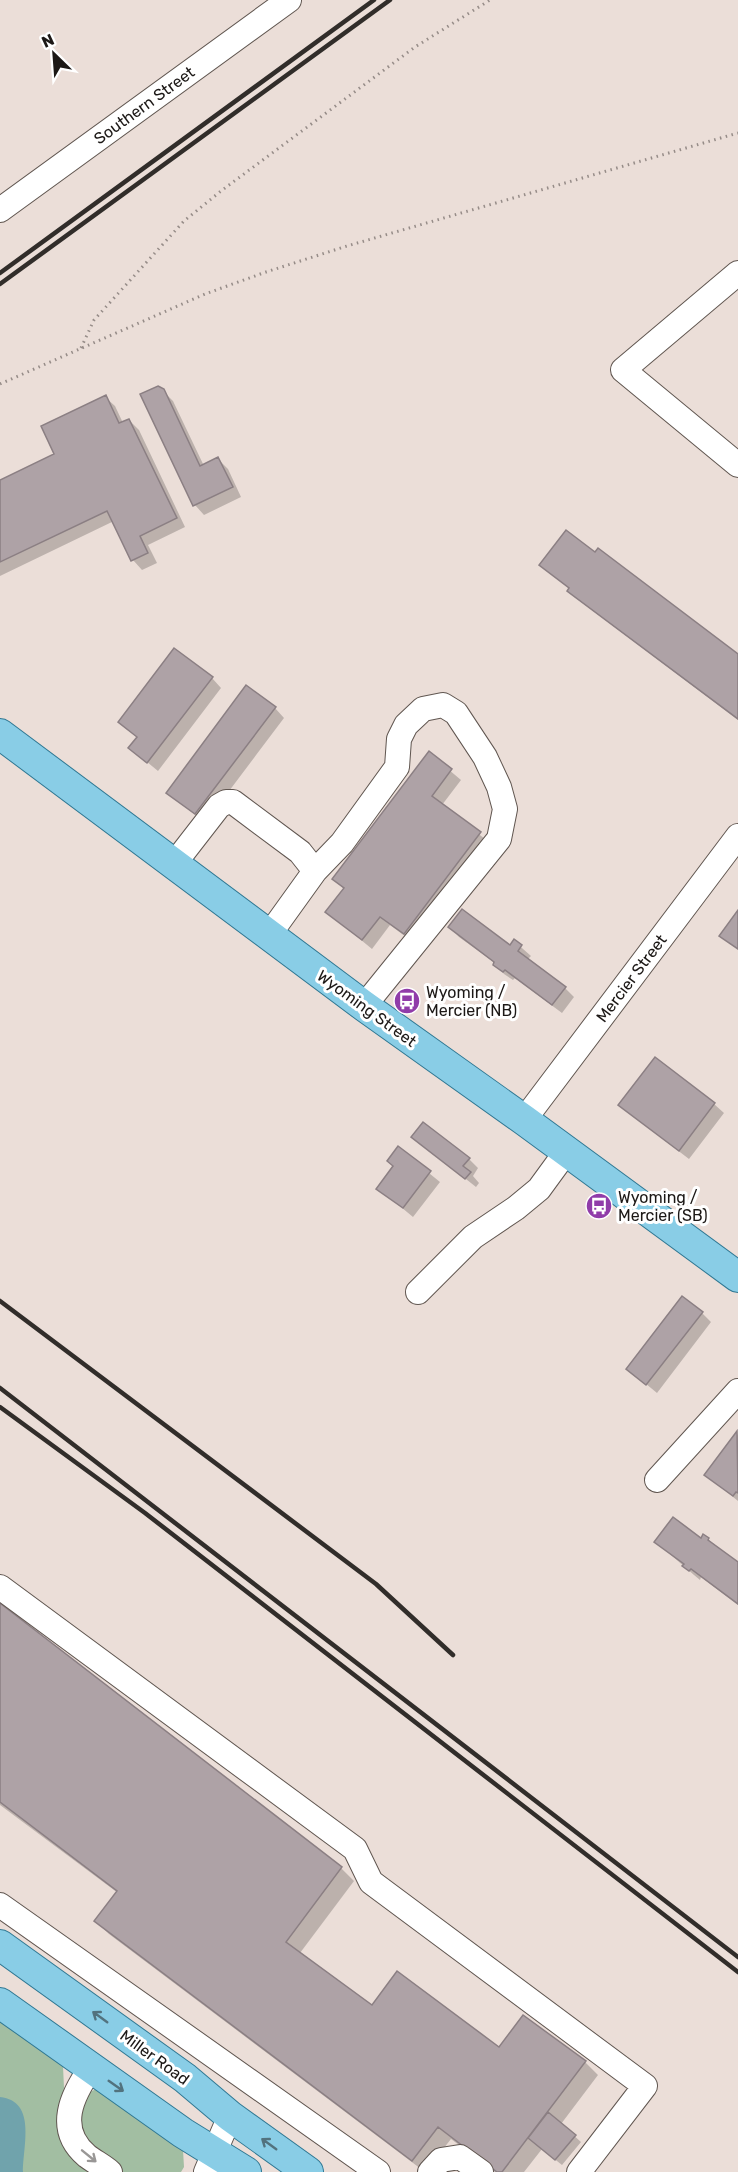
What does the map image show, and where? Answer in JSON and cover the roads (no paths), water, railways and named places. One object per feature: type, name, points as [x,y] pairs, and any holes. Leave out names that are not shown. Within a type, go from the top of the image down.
[{"type":"main road","name":"Wyoming Street","points":[[0,734],[364,1006],[738,1277]]},
{"type":"main road","name":"Miller Road","points":[[0,1945],[185,2078],[230,2116],[308,2172]]},
{"type":"main road","points":[[0,2003],[183,2133],[211,2162],[246,2172]]},
{"type":"street","name":"Southern Street","points":[[0,210],[289,0]]},
{"type":"street","points":[[738,273],[623,370],[738,465]]},
{"type":"street","points":[[268,935],[315,871],[342,843],[397,767],[399,739],[406,725],[423,709],[443,705],[456,713],[485,757],[499,788],[505,809],[498,839],[364,1006]]},
{"type":"street","points":[[174,864],[219,806],[226,802],[233,802],[300,852],[315,871]]},
{"type":"street","name":"Mercier Street","points":[[524,1120],[738,836]]},
{"type":"street","points":[[418,1293],[472,1237],[516,1208],[539,1189],[566,1152]]},
{"type":"street","points":[[657,1480],[738,1391]]},
{"type":"street","points":[[0,1587],[355,1849],[371,1882],[645,2086],[579,2172]]},
{"type":"street","points":[[0,1905],[378,2172]]},
{"type":"street","points":[[91,2068],[69,2108],[71,2128],[80,2148],[110,2172]]},
{"type":"street","points":[[211,2162],[230,2116]]},
{"type":"street","points":[[430,2172],[441,2160],[460,2157],[481,2172]]},
{"type":"water","points":[[0,2097],[12,2100],[24,2116],[23,2172],[0,2172]]},
{"type":"railway","points":[[0,273],[374,0]]},
{"type":"railway","points":[[0,284],[390,0]]},
{"type":"railway","points":[[0,1301],[376,1584],[453,1655]]},
{"type":"railway","points":[[0,1388],[738,1957]]},
{"type":"railway","points":[[0,1407],[145,1513],[738,1972]]},
{"type":"place","name":"Wyoming / Mercier (NB)","points":[[407,1001]]},
{"type":"place","name":"Wyoming / Mercier (SB)","points":[[599,1206]]}]
